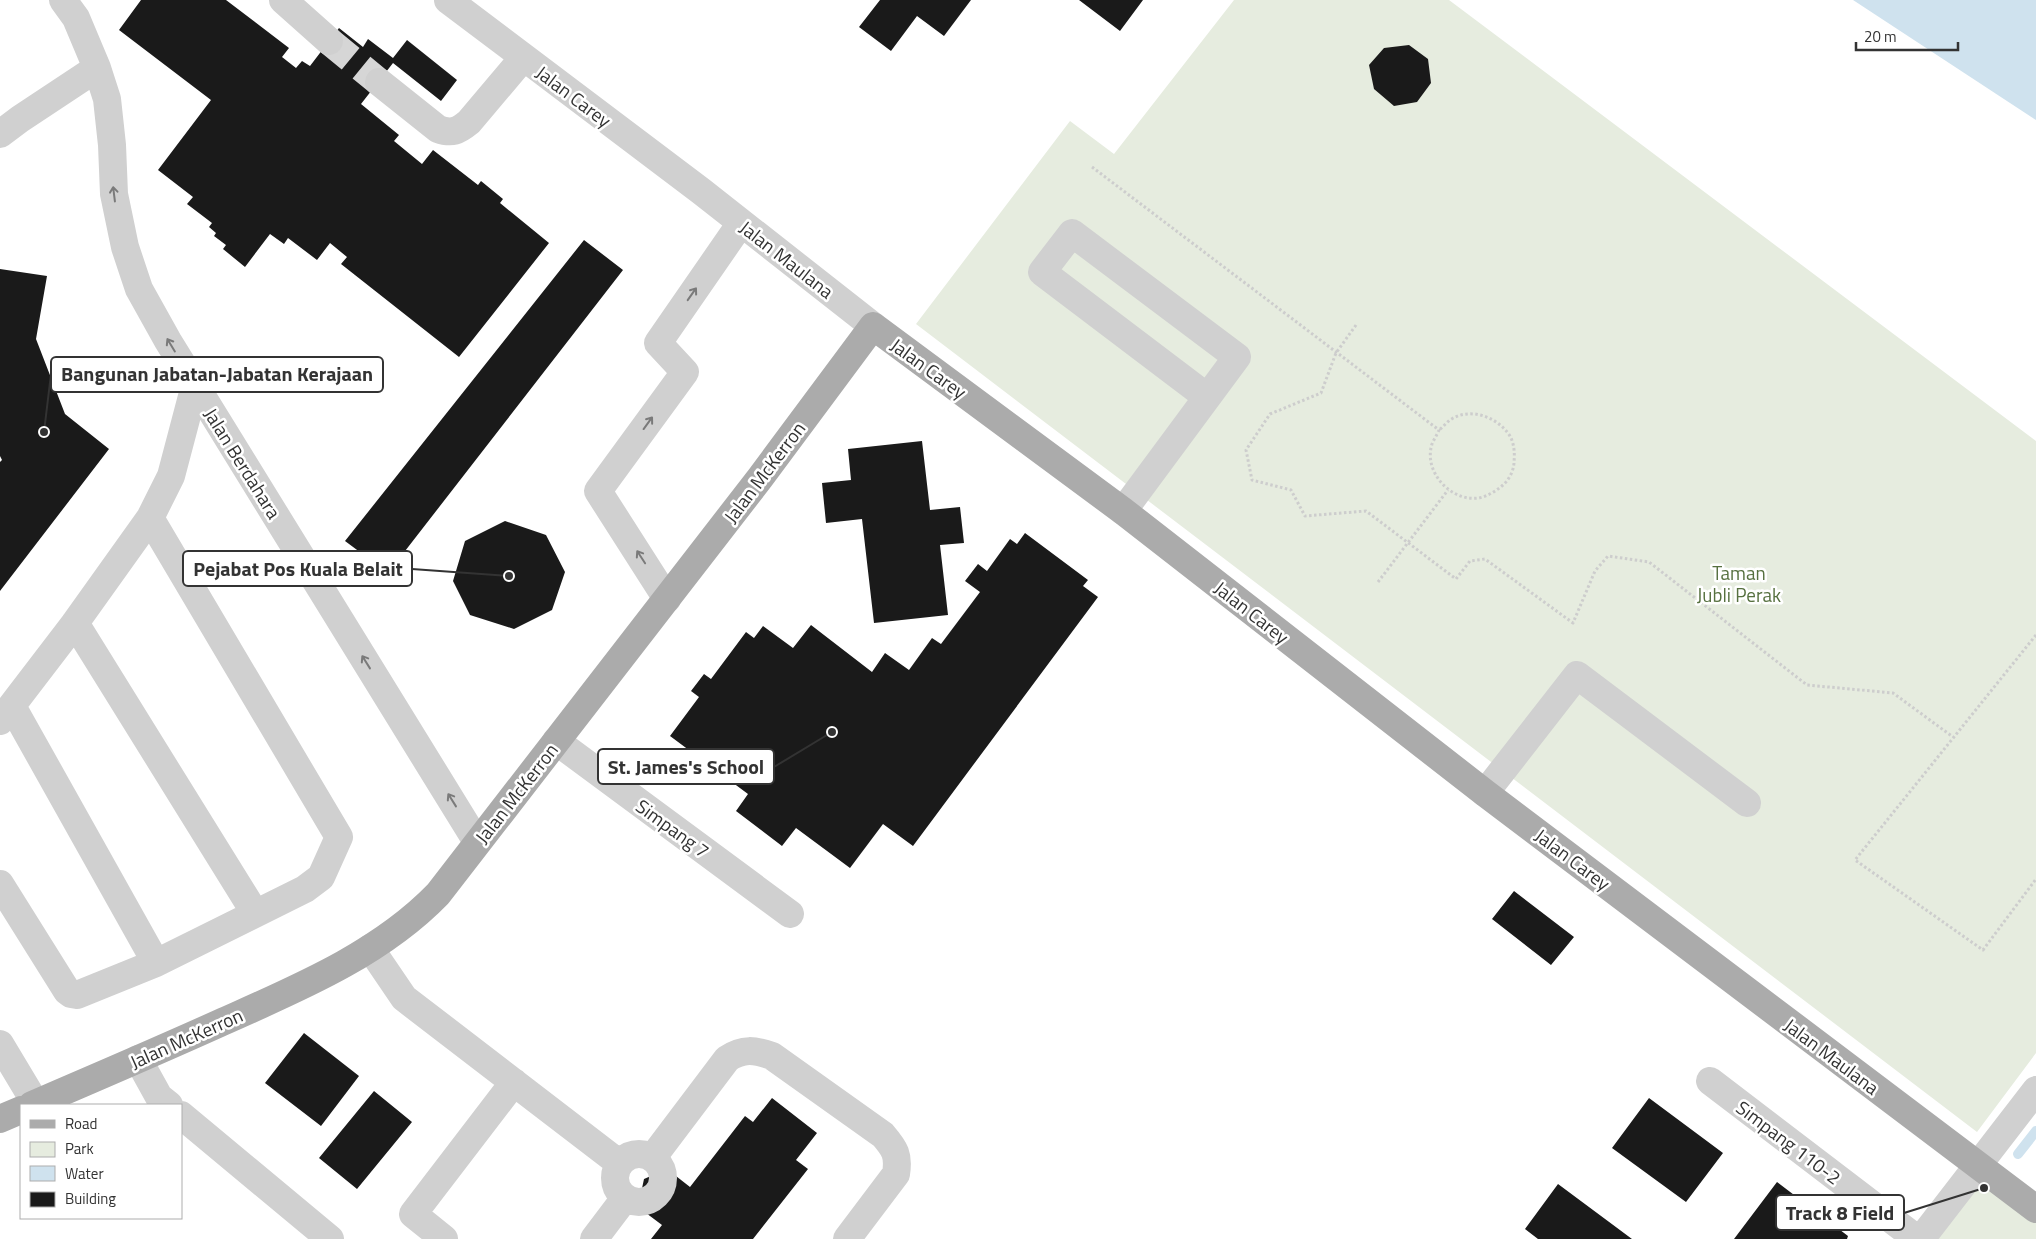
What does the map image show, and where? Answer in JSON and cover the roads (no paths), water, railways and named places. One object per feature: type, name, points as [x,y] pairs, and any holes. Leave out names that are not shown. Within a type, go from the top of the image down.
[{"type":"main road","name":"Jalan Carey","points":[[872,326],[1123,511],[1485,793],[1629,902]]},
{"type":"main road","name":"Jalan McKerron","points":[[35,1104],[288,991],[341,965],[411,920],[425,907],[438,894],[760,478],[872,326]]},
{"type":"main road","name":"Jalan Maulana","points":[[1629,902],[2036,1210]]},
{"type":"main road","name":"Jalan McKerron","points":[[0,1119],[20,1110]]},
{"type":"street","name":"Jalan Berdahara","points":[[63,0],[76,18],[97,68],[107,99],[112,145],[114,194],[125,247],[139,289],[195,385],[477,842]]},
{"type":"street","points":[[283,0],[329,41]]},
{"type":"street","name":"Jalan Carey","points":[[448,0],[701,191]]},
{"type":"street","points":[[379,82],[438,129],[448,132],[458,131],[469,122],[523,58]]},
{"type":"street","points":[[0,134],[20,118],[97,68]]},
{"type":"street","name":"Jalan Maulana","points":[[701,191],[872,326]]},
{"type":"street","points":[[667,598],[598,491],[685,372],[658,343],[741,223]]},
{"type":"street","points":[[1123,511],[1208,397],[1237,357],[1072,233],[1042,272],[1208,397]]},
{"type":"street","points":[[156,962],[6,713],[150,518],[171,476],[195,385]]},
{"type":"street","points":[[0,884],[71,994],[77,995],[156,962],[306,889],[321,877],[339,837],[150,518]]},
{"type":"street","points":[[74,623],[255,913]]},
{"type":"street","points":[[1485,793],[1577,674],[1747,803]]},
{"type":"street","name":"Simpang 7","points":[[556,742],[790,914]]},
{"type":"street","points":[[370,948],[404,998],[619,1163]]},
{"type":"street","points":[[0,1044],[29,1104]]},
{"type":"street","points":[[653,1157],[727,1059],[745,1050],[758,1051],[772,1056],[884,1135],[894,1148],[898,1162],[896,1174],[847,1239]]},
{"type":"street","points":[[138,1059],[159,1097],[168,1104]]},
{"type":"street","name":"Simpang 110-2","points":[[1710,1081],[1917,1239]]},
{"type":"street","points":[[444,1239],[413,1214],[514,1082]]},
{"type":"street","points":[[1921,1239],[2036,1090]]},
{"type":"street","points":[[182,1116],[330,1239]]},
{"type":"street","points":[[639,1153],[653,1157],[659,1164],[664,1180],[656,1195],[641,1202],[625,1198],[616,1186],[615,1170],[619,1163],[624,1158],[639,1153]]},
{"type":"street","points":[[594,1239],[625,1198]]},
{"type":"water","points":[[1853,0],[2036,0],[2036,120]]},
{"type":"waterway","points":[[2018,1154],[2036,1131]]},
{"type":"tunnel","points":[[329,41],[379,82]]},
{"type":"place","name":"Bangunan Jabatan-Jabatan Kerajaan","points":[[44,432]]},
{"type":"place","name":"Pejabat Pos Kuala Belait","points":[[509,576]]},
{"type":"place","name":"St. James's School","points":[[832,732]]},
{"type":"place","name":"Track 8 Field","points":[[1984,1188]]},
{"type":"park label","name":"Taman Jubli Perak","points":[[1739,583]]}]
